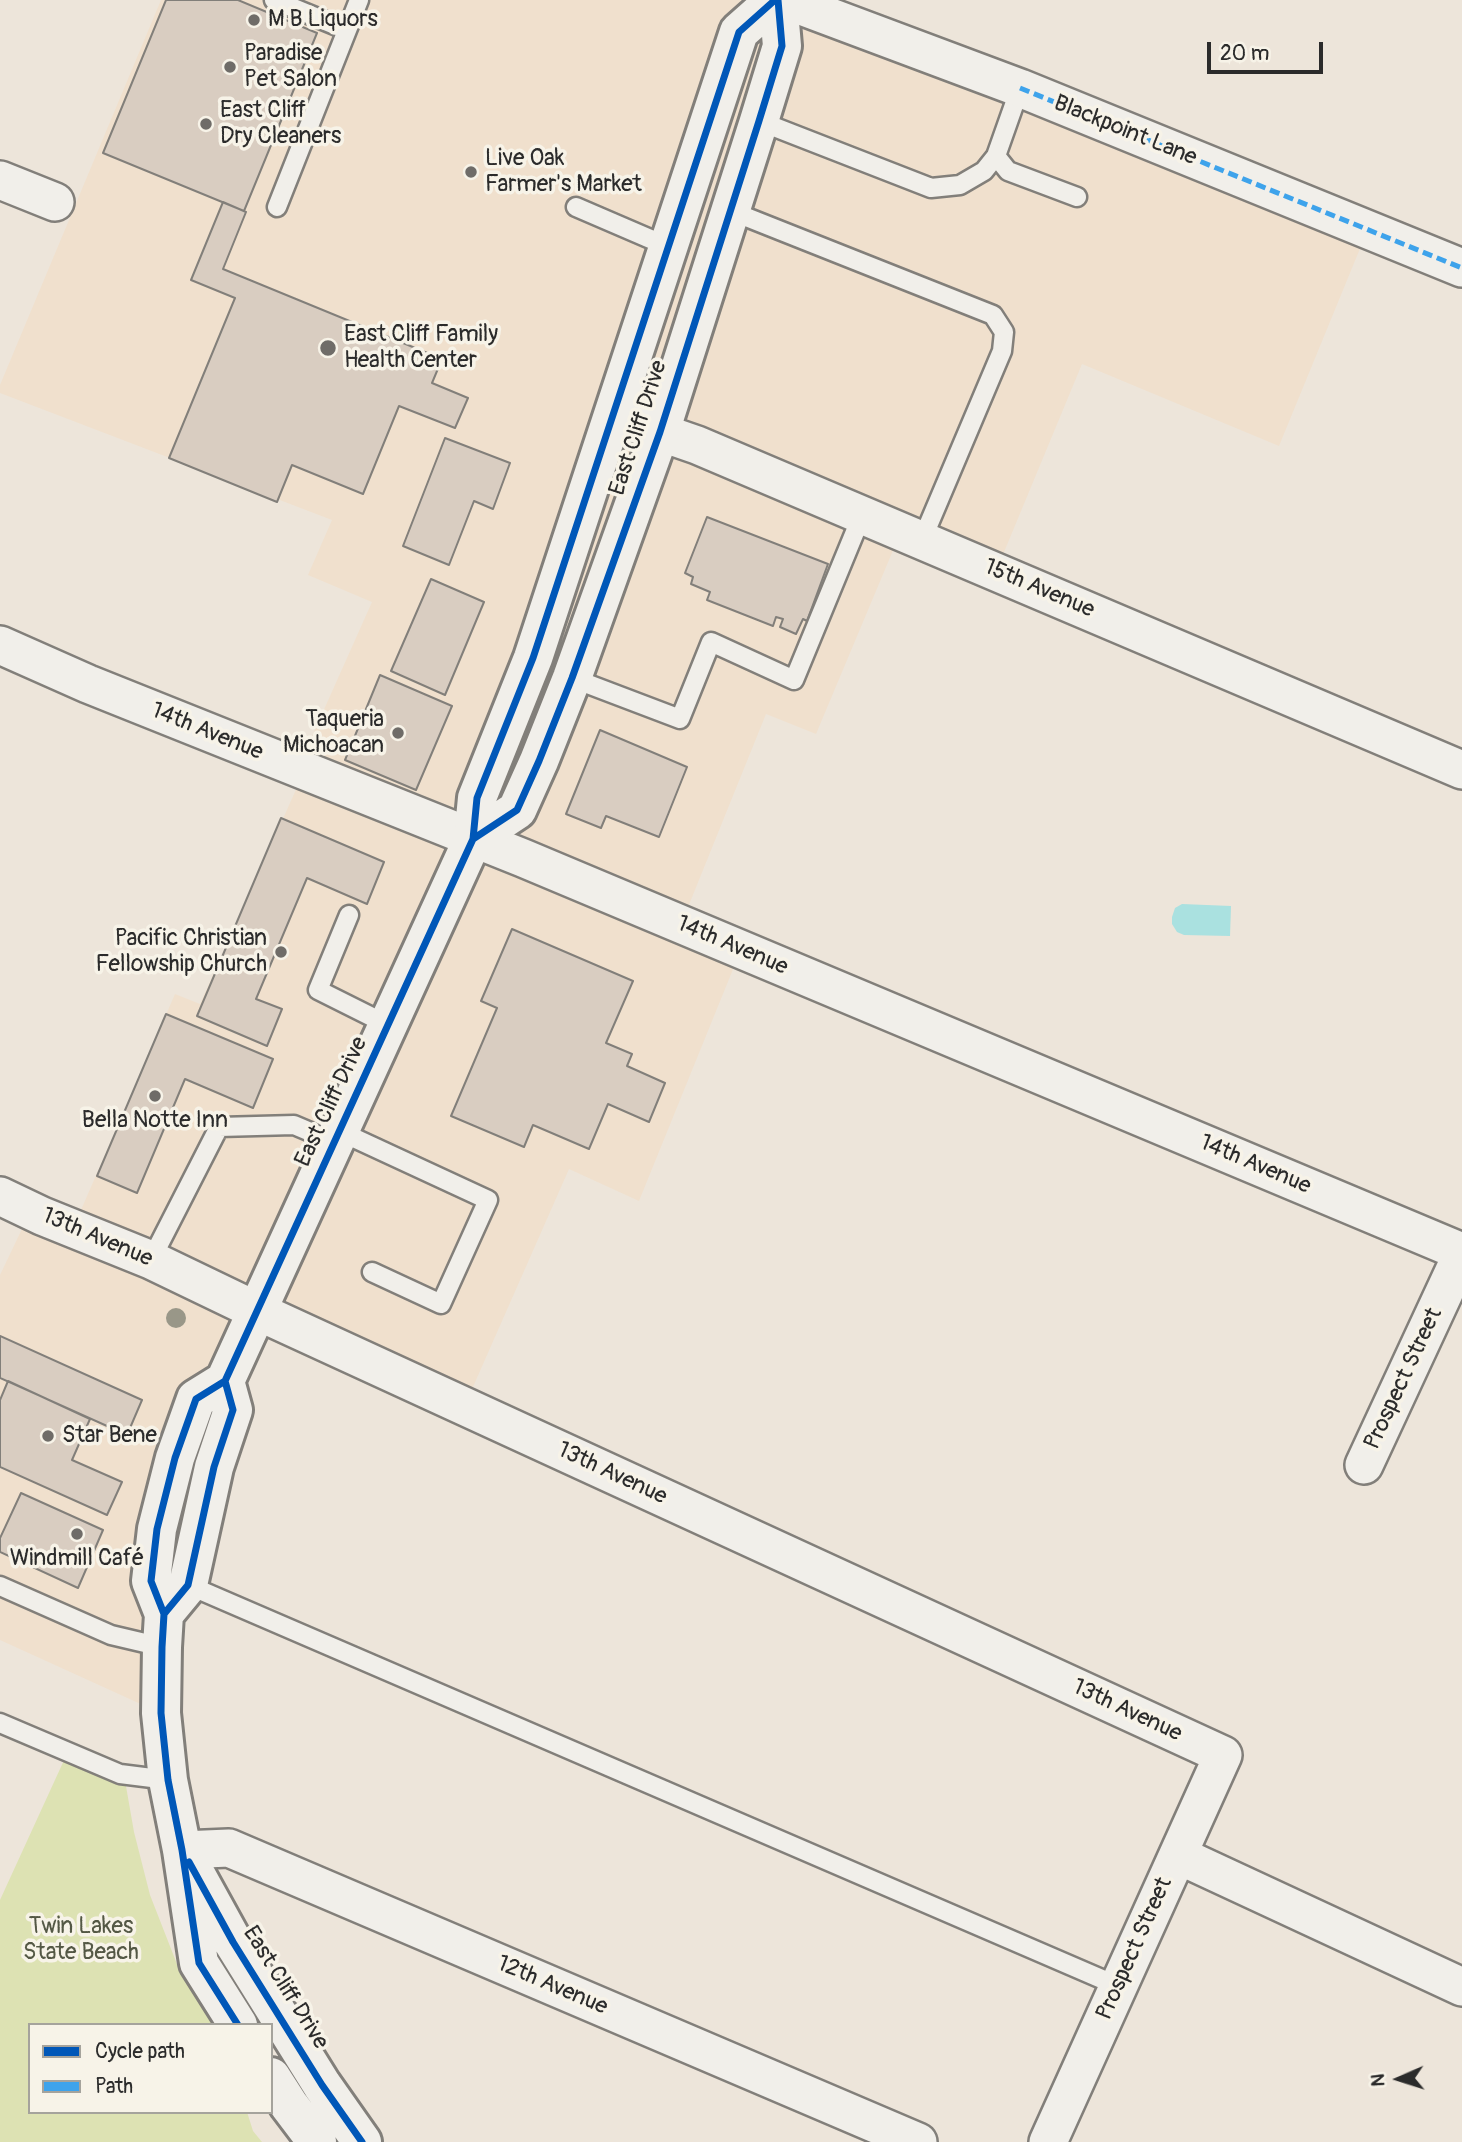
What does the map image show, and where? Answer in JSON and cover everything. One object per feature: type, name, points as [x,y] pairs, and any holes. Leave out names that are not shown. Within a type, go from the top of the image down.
[{"type":"main road","name":"East Cliff Drive","points":[[473,839],[517,810],[572,678],[660,432],[782,46],[776,0]]},
{"type":"main road","name":"East Cliff Drive","points":[[237,2023],[199,1963],[183,1850],[168,1780],[161,1713],[171,1615],[233,1410],[225,1381],[473,839],[477,798],[533,658],[739,32],[776,0]]},
{"type":"main road","name":"East Cliff Drive","points":[[183,1850],[233,1942],[322,2085],[362,2142]]},
{"type":"main road","points":[[273,2080],[317,2142]]},
{"type":"street","name":"Blackpoint Lane","points":[[785,0],[1020,88],[1462,268]]},
{"type":"street","points":[[0,180],[55,202]]},
{"type":"street","name":"15th Avenue","points":[[613,416],[660,432],[862,514],[1462,770]]},
{"type":"street","name":"14th Avenue","points":[[0,645],[88,684],[523,858],[1462,1253]]},
{"type":"street","name":"13th Avenue","points":[[0,1196],[41,1216],[151,1260],[1223,1755]]},
{"type":"street","name":"Prospect Street","points":[[1364,1465],[1462,1253]]},
{"type":"street","name":"Prospect Street","points":[[1048,2142],[1223,1755]]},
{"type":"street","name":"12th Avenue","points":[[183,1850],[229,1848],[918,2142]]},
{"type":"street","points":[[1178,1855],[1462,1987]]},
{"type":"lane","points":[[274,0],[347,30]]},
{"type":"lane","points":[[277,207],[359,0]]},
{"type":"lane","points":[[759,121],[931,188],[960,185],[984,171],[996,156],[1020,88]]},
{"type":"lane","points":[[996,156],[1008,171],[1077,197]]},
{"type":"lane","points":[[576,207],[669,247]]},
{"type":"lane","points":[[731,211],[993,315],[1004,332],[1002,351],[922,540]]},
{"type":"lane","points":[[572,678],[680,719],[711,642],[794,680],[862,514]]},
{"type":"lane","points":[[349,915],[318,990],[388,1026]]},
{"type":"lane","points":[[151,1260],[219,1127],[294,1125],[337,1137],[488,1200],[441,1304],[372,1272]]},
{"type":"lane","points":[[0,1586],[111,1635],[171,1615],[1118,1986]]},
{"type":"lane","points":[[0,1723],[120,1774],[168,1780]]},
{"type":"shaded area","points":[[161,0],[782,0],[1366,234],[1279,446],[1082,364],[997,569],[902,529],[816,734],[766,714],[680,927],[740,952],[639,1201],[569,1169],[465,1405],[262,1312],[210,1434],[167,1716],[0,1640],[0,1275],[32,1208],[74,1226],[175,994],[200,1004],[303,774],[297,770],[372,602],[308,575],[332,520],[0,393],[0,385]]},
{"type":"green space","name":"Twin Lakes State Beach","points":[[71,1745],[123,1769],[134,1832],[150,1895],[182,1977],[208,1991],[218,2023],[28,2023],[28,2114],[248,2114],[253,2131],[262,2142],[0,2142],[0,1900]]},
{"type":"water","points":[[1182,904],[1231,906],[1230,936],[1184,935],[1177,932],[1172,924],[1172,917],[1175,908]]},
{"type":"building","points":[[166,0],[238,0],[317,33],[244,211],[103,153]]},
{"type":"building","points":[[223,202],[246,212],[223,269],[442,359],[432,383],[468,398],[455,428],[399,406],[363,494],[292,465],[277,502],[169,458],[235,298],[191,280]]},
{"type":"building","points":[[445,438],[510,463],[493,509],[474,501],[449,565],[403,546]]},
{"type":"building","points":[[707,517],[828,564],[807,621],[803,619],[796,634],[780,627],[783,619],[776,617],[773,626],[707,600],[710,592],[691,584],[693,577],[685,573]]},
{"type":"building","points":[[431,579],[484,602],[445,695],[391,671]]},
{"type":"building","name":"Taqueria Michoacan","points":[[380,675],[452,706],[416,790],[345,760]]},
{"type":"building","points":[[600,730],[687,767],[659,837],[606,816],[601,828],[566,814]]},
{"type":"building","points":[[281,818],[384,862],[367,904],[307,878],[256,999],[282,1009],[267,1046],[197,1016]]},
{"type":"building","points":[[512,929],[633,981],[606,1043],[632,1054],[627,1066],[665,1083],[649,1122],[608,1104],[589,1149],[533,1125],[524,1147],[451,1116],[497,1008],[481,1001]]},
{"type":"building","name":"Bella Notte Inn","points":[[166,1014],[273,1059],[253,1108],[185,1079],[137,1193],[97,1176]]},
{"type":"building","points":[[0,1336],[142,1400],[127,1435],[0,1378]]},
{"type":"building","points":[[8,1381],[90,1419],[72,1460],[122,1482],[107,1515],[0,1467],[0,1400]]},
{"type":"building","points":[[21,1493],[103,1530],[78,1588],[0,1552],[0,1538]]},
{"type":"marked path","points":[[1020,88],[1462,268]]},
{"type":"cycle path","points":[[237,2023],[199,1963],[182,1850],[168,1780],[161,1713],[164,1614],[151,1581],[157,1529],[175,1458],[196,1399],[225,1381],[473,839],[477,798],[533,658],[739,32],[775,0]]},
{"type":"cycle path","points":[[473,839],[517,810],[572,678],[660,432],[782,46],[778,0]]},
{"type":"cycle path","points":[[164,1614],[188,1585],[214,1467],[233,1410],[225,1381]]},
{"type":"cycle path","points":[[189,1862],[233,1942],[322,2085],[362,2142]]},
{"type":"place","name":"M B Liquors","points":[[254,20]]},
{"type":"place","name":"Paradise Pet Salon","points":[[230,67]]},
{"type":"place","name":"East Cliff Dry Cleaners","points":[[206,124]]},
{"type":"place","name":"Live Oak Farmer's Market","points":[[471,172]]},
{"type":"place","name":"East Cliff Family Health Center","points":[[328,348]]},
{"type":"place","name":"Taqueria Michoacan","points":[[398,733]]},
{"type":"place","name":"Pacific Christian Fellowship Church","points":[[281,952]]},
{"type":"place","name":"Bella Notte Inn","points":[[155,1096]]},
{"type":"place","name":"Star Bene","points":[[48,1436]]},
{"type":"place","name":"Windmill Café","points":[[77,1534]]}]
